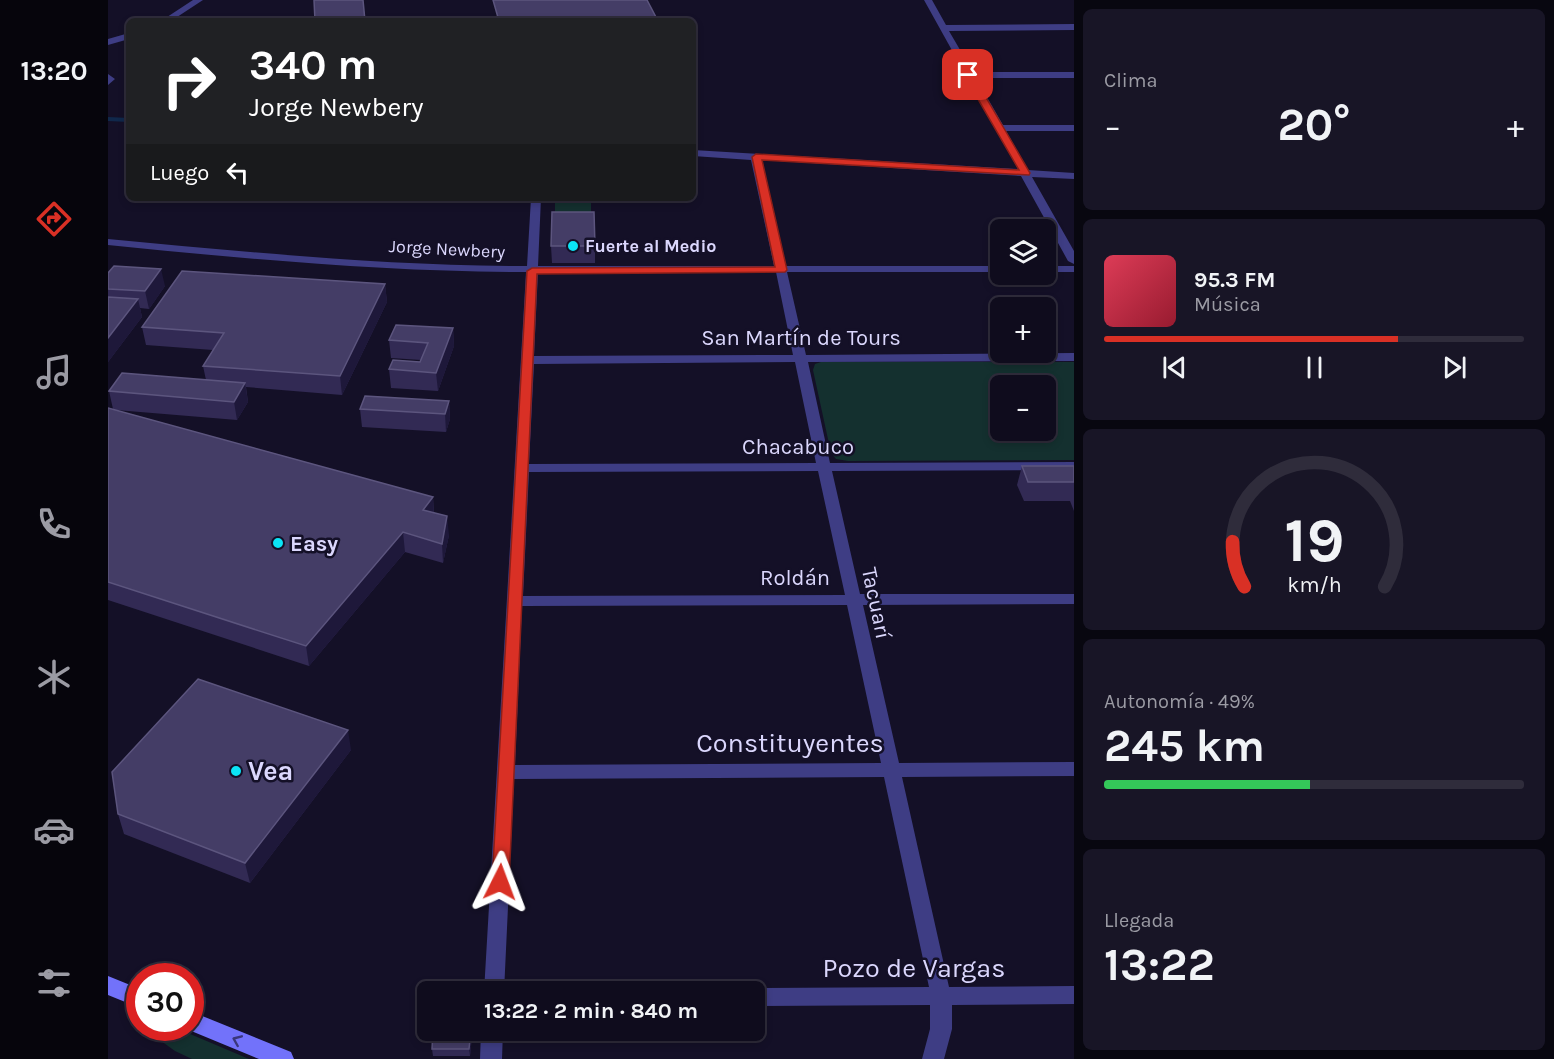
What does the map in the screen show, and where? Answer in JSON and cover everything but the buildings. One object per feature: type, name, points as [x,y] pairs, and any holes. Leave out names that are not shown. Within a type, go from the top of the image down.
[{"type":"street","points":[[170,18],[199,0]]},
{"type":"street","points":[[928,0],[1074,261]]},
{"type":"street","points":[[943,28],[1074,27]]},
{"type":"street","points":[[108,42],[126,37]]},
{"type":"street","points":[[968,75],[1074,75]]},
{"type":"street","points":[[108,77],[110,79],[108,82]]},
{"type":"street","points":[[999,128],[1074,128]]},
{"type":"street","points":[[696,153],[1074,176]]},
{"type":"street","name":"Tacuarí","points":[[756,157],[940,996],[941,1029],[933,1059]]},
{"type":"street","points":[[495,981],[536,201]]},
{"type":"street","name":"Jorge Newbery","points":[[108,242],[180,247],[243,255],[458,269],[532,271],[990,269]]},
{"type":"street","points":[[1056,269],[1074,269]]},
{"type":"street","name":"San Martín de Tours","points":[[528,360],[1074,357]]},
{"type":"street","name":"Chacabuco","points":[[522,468],[1074,466]]},
{"type":"street","name":"Roldán","points":[[515,601],[1074,598]]},
{"type":"street","name":"Constituyentes","points":[[507,772],[1074,769]]},
{"type":"street","points":[[108,985],[126,993]]},
{"type":"street","name":"Pozo de Vargas","points":[[765,997],[1074,995]]},
{"type":"street","points":[[204,1026],[283,1059]]},
{"type":"street","points":[[491,1059],[492,1041]]},
{"type":"green space","points":[[555,201],[591,201],[591,227],[555,227]]},
{"type":"green space","points":[[821,362],[1074,362],[1074,460],[848,461],[836,459],[831,453],[813,370],[815,364]]},
{"type":"green space","points":[[204,1040],[249,1059],[192,1059],[161,1041]]},
{"type":"waterway","points":[[108,119],[126,120]]},
{"type":"place","name":"Fuerte al Medio","points":[[573,246]]},
{"type":"place","name":"Easy","points":[[278,543]]},
{"type":"place","name":"Vea","points":[[236,771]]},
{"type":"route","points":[[500,882],[532,271],[781,270],[756,157],[1025,173],[968,75]]}]
